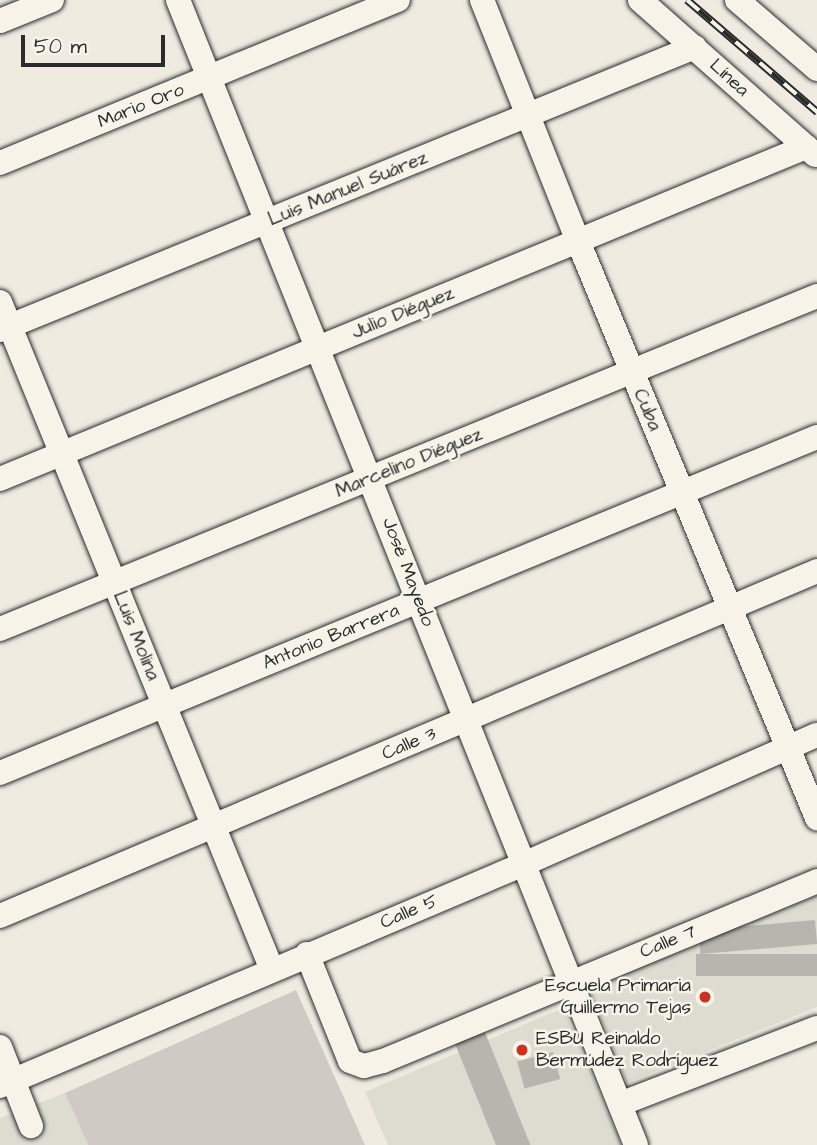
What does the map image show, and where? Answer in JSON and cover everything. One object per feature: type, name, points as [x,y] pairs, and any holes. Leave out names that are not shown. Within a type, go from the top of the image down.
[{"type":"street","points":[[0,21],[52,0]]},
{"type":"street","name":"José Mayedo","points":[[178,0],[636,1145]]},
{"type":"street","name":"Mario Oro","points":[[0,163],[398,0]]},
{"type":"street","name":"Cuba","points":[[482,0],[578,241],[817,818]]},
{"type":"street","name":"Línea","points":[[640,0],[811,151]]},
{"type":"street","points":[[737,0],[817,69]]},
{"type":"street","name":"Luis Manuel Suárez","points":[[5,328],[695,47]]},
{"type":"street","name":"Julio Diéguez","points":[[0,478],[578,241],[811,151]]},
{"type":"street","name":"Marcelino Diéguez","points":[[0,629],[817,296]]},
{"type":"street","name":"Luis Molina","points":[[0,302],[5,328],[61,453],[272,971]]},
{"type":"street","name":"Antonio Barrera","points":[[0,773],[817,436]]},
{"type":"street","name":"Calle 3","points":[[0,916],[817,571]]},
{"type":"street","name":"Calle 5","points":[[7,1084],[307,954],[524,864],[817,735]]},
{"type":"street","name":"Calle 7","points":[[307,954],[350,1061],[364,1066],[383,1061],[817,881]]},
{"type":"street","points":[[620,1104],[817,1028]]},
{"type":"street","points":[[0,1048],[7,1084],[31,1126]]},
{"type":"shaded area","name":"Escuela Primaria Guillermo Tejas","points":[[817,895],[817,1007],[627,1083],[589,986]]},
{"type":"shaded area","points":[[296,990],[365,1145],[88,1145],[65,1093]]},
{"type":"shaded area","name":"ESBU Reinaldo Bermúdez Rodríguez","points":[[563,1008],[621,1145],[388,1145],[365,1092]]},
{"type":"shaded area","points":[[65,1093],[88,1145],[0,1145],[0,1118]]},
{"type":"building","points":[[815,920],[817,944],[701,954],[698,930]]},
{"type":"building","points":[[696,954],[817,954],[817,976],[696,976]]},
{"type":"building","points":[[484,1030],[530,1145],[496,1145],[454,1042]]},
{"type":"building","points":[[553,1052],[560,1079],[525,1089],[517,1062]]},
{"type":"railway","points":[[687,0],[817,112]]},
{"type":"place","name":"Escuela Primaria Guillermo Tejas","points":[[705,997]]},
{"type":"place","name":"ESBU Reinaldo Bermúdez Rodríguez","points":[[522,1050]]}]
